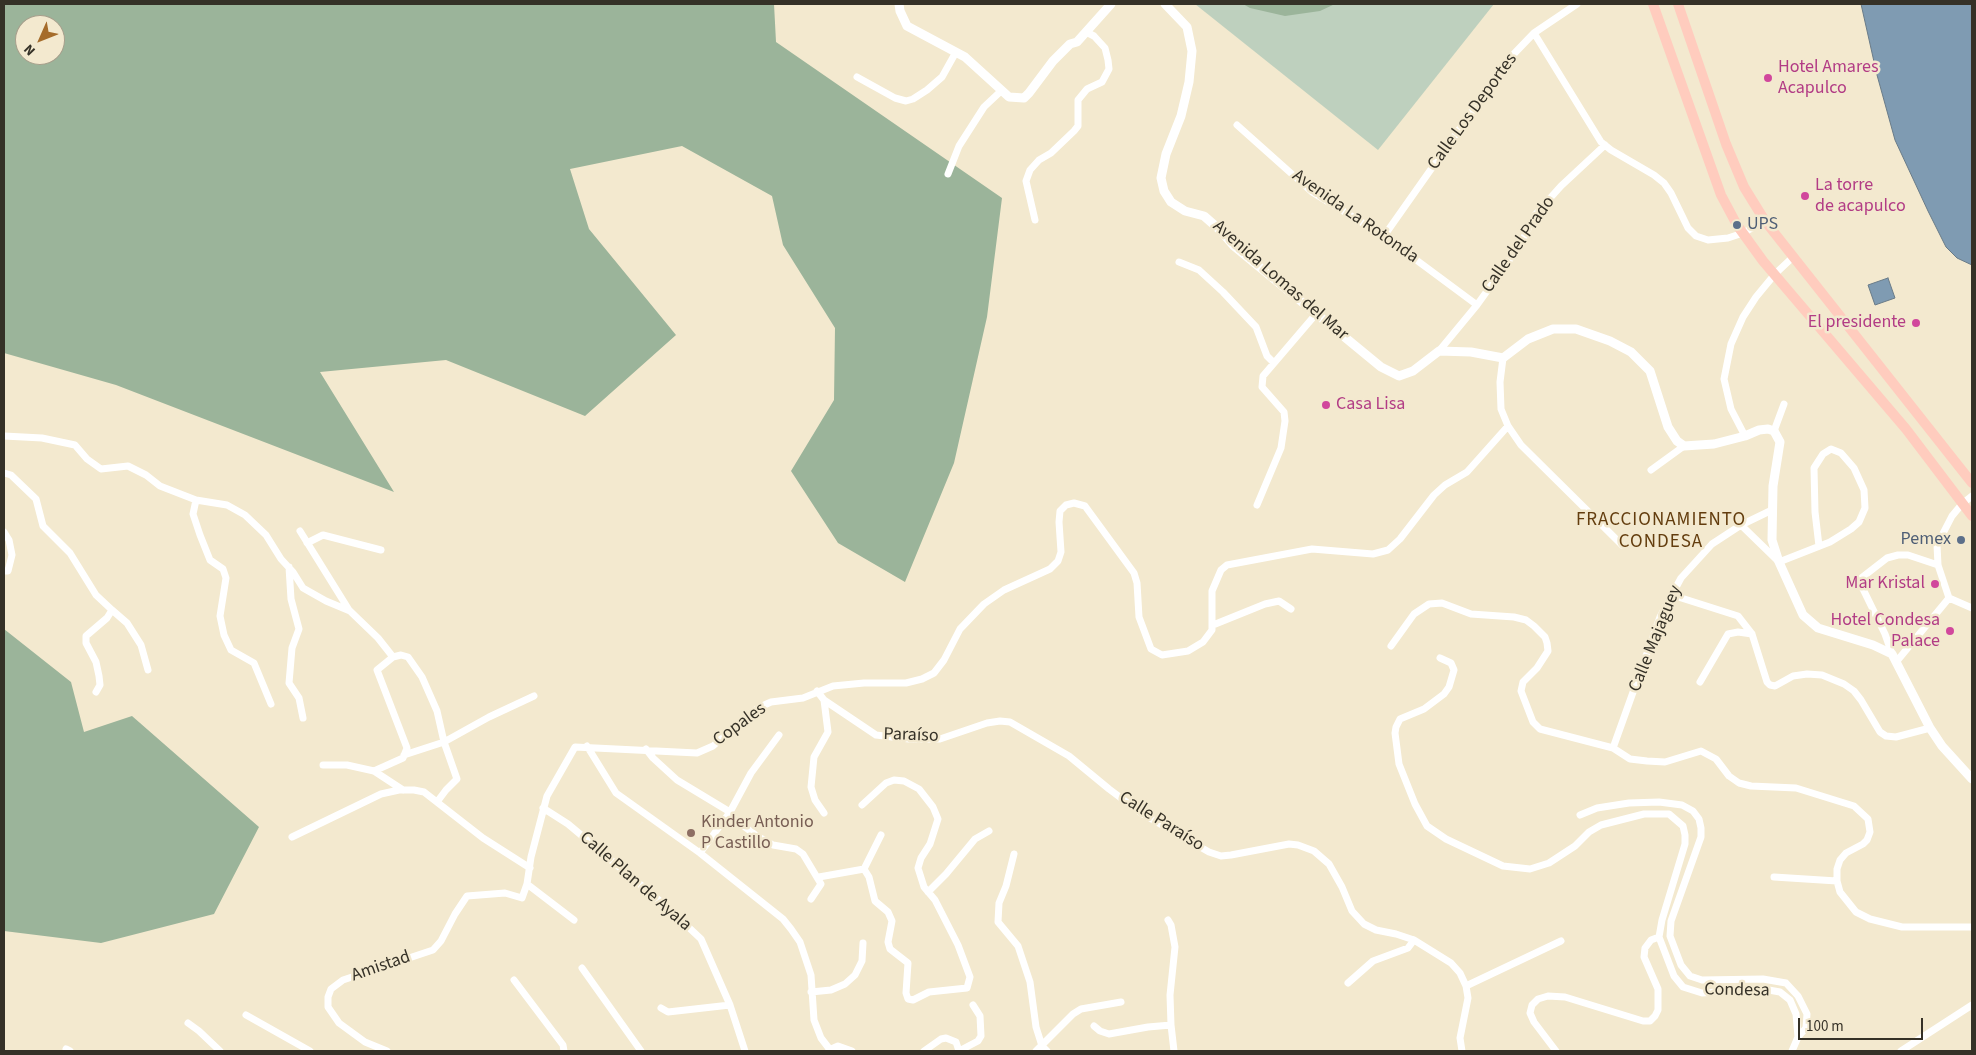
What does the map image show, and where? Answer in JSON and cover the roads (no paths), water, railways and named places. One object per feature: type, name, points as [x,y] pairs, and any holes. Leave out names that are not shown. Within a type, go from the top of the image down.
[{"type":"main road","points":[[900,4],[900,11],[907,26],[965,57],[1009,98],[1024,98],[1029,94],[1053,61],[1086,32],[1111,4]]},
{"type":"main road","name":"Avenida Lomas del Mar","points":[[1165,4],[1187,27],[1192,51],[1189,82],[1183,107],[1166,154],[1160,178],[1164,191],[1171,202],[1185,211],[1204,216],[1234,246],[1381,367],[1399,376],[1413,371],[1439,351]]},
{"type":"main road","points":[[1653,4],[1720,195],[1743,233],[1906,430],[1972,516]]},
{"type":"main road","points":[[1678,4],[1726,144],[1744,186],[1764,221],[1972,483]]},
{"type":"main road","points":[[1439,351],[1471,352],[1503,358],[1528,339],[1553,329],[1576,329],[1610,341],[1631,352],[1650,371],[1668,427],[1677,441],[1684,446],[1714,444],[1745,436],[1759,430],[1768,429],[1774,431],[1780,442],[1772,486],[1772,540],[1778,562],[1803,615],[1818,628],[1873,645],[1894,657],[1930,728],[1942,746],[1972,779]]},
{"type":"street","name":"Calle Los Deportes","points":[[1384,236],[1494,78],[1525,41],[1577,4]]},
{"type":"street","points":[[1036,220],[1026,181],[1030,170],[1078,126],[1078,100],[1087,89],[1102,82],[1109,69],[1105,48],[1094,36],[1086,32]]},
{"type":"street","points":[[1534,33],[1605,145],[1664,183],[1688,228],[1696,236],[1703,239],[1717,240],[1743,233],[1764,221]]},
{"type":"street","points":[[857,77],[895,98],[906,101],[913,99],[926,90],[942,76],[956,52]]},
{"type":"street","points":[[948,174],[959,146],[984,107],[1001,91]]},
{"type":"street","name":"Avenida La Rotonda","points":[[1237,125],[1312,192],[1384,236],[1477,305]]},
{"type":"street","name":"Calle del Prado","points":[[1439,351],[1477,305],[1520,245],[1535,216],[1561,186],[1605,145]]},
{"type":"street","points":[[1745,436],[1731,409],[1724,374],[1731,344],[1743,317],[1756,297],[1775,274],[1793,257]]},
{"type":"street","points":[[1179,262],[1199,270],[1223,292],[1256,328],[1267,356],[1274,363]]},
{"type":"street","points":[[1258,505],[1281,448],[1285,421],[1284,412],[1262,387],[1262,376],[1316,314]]},
{"type":"street","points":[[1503,358],[1500,382],[1501,409],[1508,426],[1521,445],[1622,545]]},
{"type":"street","points":[[1774,431],[1784,404]]},
{"type":"street","points":[[1291,609],[1279,601],[1265,604],[1213,625],[1212,591],[1221,570],[1227,565],[1312,548],[1373,554],[1388,550],[1400,539],[1434,495],[1445,485],[1467,472],[1508,426]]},
{"type":"street","points":[[4,436],[42,438],[75,445],[87,459],[101,469],[128,466],[146,474],[160,486],[196,500],[227,505],[245,515],[266,535],[303,588],[326,601],[350,611]]},
{"type":"street","points":[[1651,470],[1684,446]]},
{"type":"street","points":[[1741,525],[1778,562],[1830,542],[1851,529],[1859,522],[1865,508],[1864,490],[1854,468],[1841,453],[1831,450],[1823,454],[1814,468],[1815,512],[1819,546]]},
{"type":"street","points":[[4,473],[12,475],[36,499],[43,526],[70,553],[96,595],[128,623],[141,644],[148,670]]},
{"type":"street","points":[[1972,496],[1952,516],[1937,545],[1938,565],[1949,598],[1972,608]]},
{"type":"street","points":[[196,500],[193,514],[200,535],[210,560],[224,569],[226,578],[220,616],[224,635],[231,650],[254,663],[271,704]]},
{"type":"street","name":"Copales","points":[[587,746],[697,753],[713,746],[747,716],[771,702],[803,698],[833,686],[864,683],[906,683],[922,680],[934,672],[944,660],[960,629],[984,604],[1004,590],[1050,569],[1058,561],[1062,552],[1059,522],[1060,511],[1066,505],[1074,503],[1085,506],[1129,565],[1137,583],[1139,617],[1151,649],[1162,655],[1188,651],[1204,642],[1213,625]]},
{"type":"street","name":"Calle Majaguey","points":[[1613,748],[1660,617],[1680,578],[1712,544],[1741,525],[1772,510]]},
{"type":"street","points":[[300,531],[350,611],[373,633],[393,657]]},
{"type":"street","points":[[4,532],[9,540],[12,555],[8,571],[4,571]]},
{"type":"street","points":[[307,542],[323,535],[381,550]]},
{"type":"street","points":[[1938,565],[1908,555],[1898,555],[1887,558],[1860,579],[1862,589],[1885,634],[1894,657],[1949,598]]},
{"type":"street","points":[[289,567],[291,599],[299,629],[292,648],[290,683],[299,698],[303,718]]},
{"type":"street","points":[[1672,595],[1738,616],[1752,634],[1767,682],[1770,685],[1775,686],[1792,676],[1822,675],[1844,684],[1854,691],[1880,732],[1886,736],[1896,737],[1930,728]]},
{"type":"street","points":[[1391,646],[1407,620],[1429,604],[1442,603],[1471,614],[1514,617],[1526,620],[1544,637],[1548,651],[1538,668],[1521,686],[1525,704],[1533,722],[1540,729],[1613,748],[1630,759],[1665,762],[1702,751],[1716,759],[1729,776],[1739,783],[1751,786],[1796,788],[1854,806],[1868,819],[1870,832],[1863,844],[1846,853],[1840,860],[1837,869],[1837,881],[1840,892],[1856,912],[1870,919],[1902,927],[1972,927]]},
{"type":"street","points":[[96,692],[100,685],[99,676],[96,662],[86,643],[86,636],[107,618],[112,610]]},
{"type":"street","points":[[1700,682],[1728,634],[1738,632],[1752,634]]},
{"type":"street","points":[[374,771],[403,758],[407,748],[378,670],[393,657],[401,655],[408,657],[422,678],[437,711],[444,742],[457,779],[436,802]]},
{"type":"street","points":[[1440,658],[1451,662],[1454,670],[1449,687],[1444,694],[1424,708],[1400,719],[1396,727],[1399,764],[1415,804],[1427,826],[1446,839],[1504,866],[1530,869],[1549,863],[1575,846],[1589,832],[1601,826],[1644,814],[1669,814],[1683,826],[1686,834],[1685,844],[1662,920],[1659,937],[1651,940],[1645,948],[1644,957],[1658,989],[1658,1010],[1655,1016],[1650,1021],[1643,1021],[1565,997],[1548,996],[1538,999],[1532,1005],[1530,1013],[1534,1022],[1556,1051]]},
{"type":"street","name":"Paraíso","points":[[817,691],[824,700],[876,735],[909,739],[940,739],[987,723]]},
{"type":"street","points":[[404,755],[444,742],[489,716],[534,696]]},
{"type":"street","points":[[824,700],[828,732],[814,756],[811,786],[815,800],[824,813]]},
{"type":"street","name":"Calle Paraíso","points":[[987,723],[1010,722],[1069,756],[1109,790],[1141,813],[1209,852],[1221,856],[1289,844],[1298,844],[1314,851],[1329,864],[1342,887],[1352,911],[1364,924],[1376,930],[1414,940],[1451,963],[1460,973],[1466,986]]},
{"type":"street","points":[[700,853],[730,812],[751,773],[779,735]]},
{"type":"street","points":[[574,920],[527,884],[547,796],[571,751],[575,747],[587,746],[616,793],[700,853],[783,919],[800,942],[807,960],[811,975],[814,1020],[820,1038],[830,1051],[838,1046],[852,1051]]},
{"type":"street","points":[[646,749],[677,780],[730,812],[734,819],[757,836],[773,845],[796,849],[803,854],[820,879],[819,889],[812,899]]},
{"type":"street","points":[[323,765],[347,765],[374,771],[403,790]]},
{"type":"street","points":[[862,805],[886,783],[894,780],[904,781],[919,789],[933,807],[938,819],[930,844],[921,858],[918,868],[924,888],[935,900],[958,946],[970,977],[967,988],[929,992],[913,1000],[908,998],[906,994],[908,963],[890,949],[888,942],[892,921],[888,912],[876,901],[869,877],[864,869]]},
{"type":"street","points":[[292,837],[381,794],[403,790],[424,792],[483,838],[530,868]]},
{"type":"street","points":[[1580,815],[1596,808],[1629,803],[1659,802],[1682,805],[1693,811],[1699,819],[1700,837],[1671,921],[1670,936],[1681,965],[1690,976],[1702,980],[1763,979],[1786,983],[1798,996],[1807,1014],[1806,1028],[1798,1037]]},
{"type":"street","name":"Calle Plan de Ayala","points":[[543,808],[575,830],[668,907],[701,939],[730,1005],[746,1051]]},
{"type":"street","points":[[928,892],[946,874],[975,839],[989,831]]},
{"type":"street","points":[[864,869],[881,835]]},
{"type":"street","points":[[1014,854],[1006,886],[999,903],[998,922],[1018,946],[1030,982],[1036,1027],[1045,1049]]},
{"type":"street","points":[[820,879],[864,869]]},
{"type":"street","points":[[1774,877],[1837,881]]},
{"type":"street","name":"Amistad","points":[[387,1051],[364,1042],[339,1023],[328,1007],[328,997],[331,989],[343,980],[433,950],[441,941],[467,896],[505,893],[522,898],[527,884]]},
{"type":"street","points":[[1168,920],[1171,925],[1175,947],[1170,995],[1174,1051]]},
{"type":"street","name":"Condesa","points":[[1659,937],[1674,976],[1683,987],[1702,994],[1762,989],[1780,992],[1790,1000],[1796,1014],[1798,1037],[1792,1051]]},
{"type":"street","points":[[1348,983],[1373,961],[1408,948],[1414,940]]},
{"type":"street","points":[[1462,1051],[1460,1038],[1468,998],[1466,986],[1561,941]]},
{"type":"street","points":[[811,992],[832,990],[845,984],[855,975],[862,961],[863,943]]},
{"type":"street","points":[[582,968],[642,1051]]},
{"type":"street","points":[[514,980],[563,1044],[564,1051]]},
{"type":"street","points":[[1036,1051],[1045,1049],[1073,1014],[1081,1009],[1121,1002]]},
{"type":"street","points":[[661,1008],[668,1012],[730,1005]]},
{"type":"street","points":[[924,1051],[946,1038],[956,1042],[959,1051],[978,1041],[980,1036],[980,1016],[973,1005]]},
{"type":"street","points":[[1902,1051],[1972,1005]]},
{"type":"street","points":[[246,1015],[310,1051]]},
{"type":"street","points":[[188,1023],[220,1051]]},
{"type":"street","points":[[1094,1026],[1100,1031],[1109,1034],[1171,1025]]},
{"type":"water","points":[[1861,4],[1972,4],[1972,265],[1957,258],[1946,247],[1895,140],[1877,75]]},
{"type":"water","points":[[1888,278],[1895,298],[1875,305],[1868,285]]},
{"type":"place","name":"Hotel Amares Acapulco","points":[[1768,78]]},
{"type":"place","name":"La torre de acapulco","points":[[1805,196]]},
{"type":"place","name":"UPS","points":[[1737,225]]},
{"type":"place","name":"El presidente","points":[[1916,323]]},
{"type":"place","name":"Casa Lisa","points":[[1326,405]]},
{"type":"place","name":"Pemex","points":[[1961,540]]},
{"type":"place","name":"Mar Kristal","points":[[1935,584]]},
{"type":"place","name":"Hotel Condesa Palace","points":[[1950,631]]},
{"type":"place","name":"Kinder Antonio P Castillo","points":[[691,833]]},
{"type":"district","name":"FRACCIONAMIENTO CONDESA","points":[[1661,532]]}]
